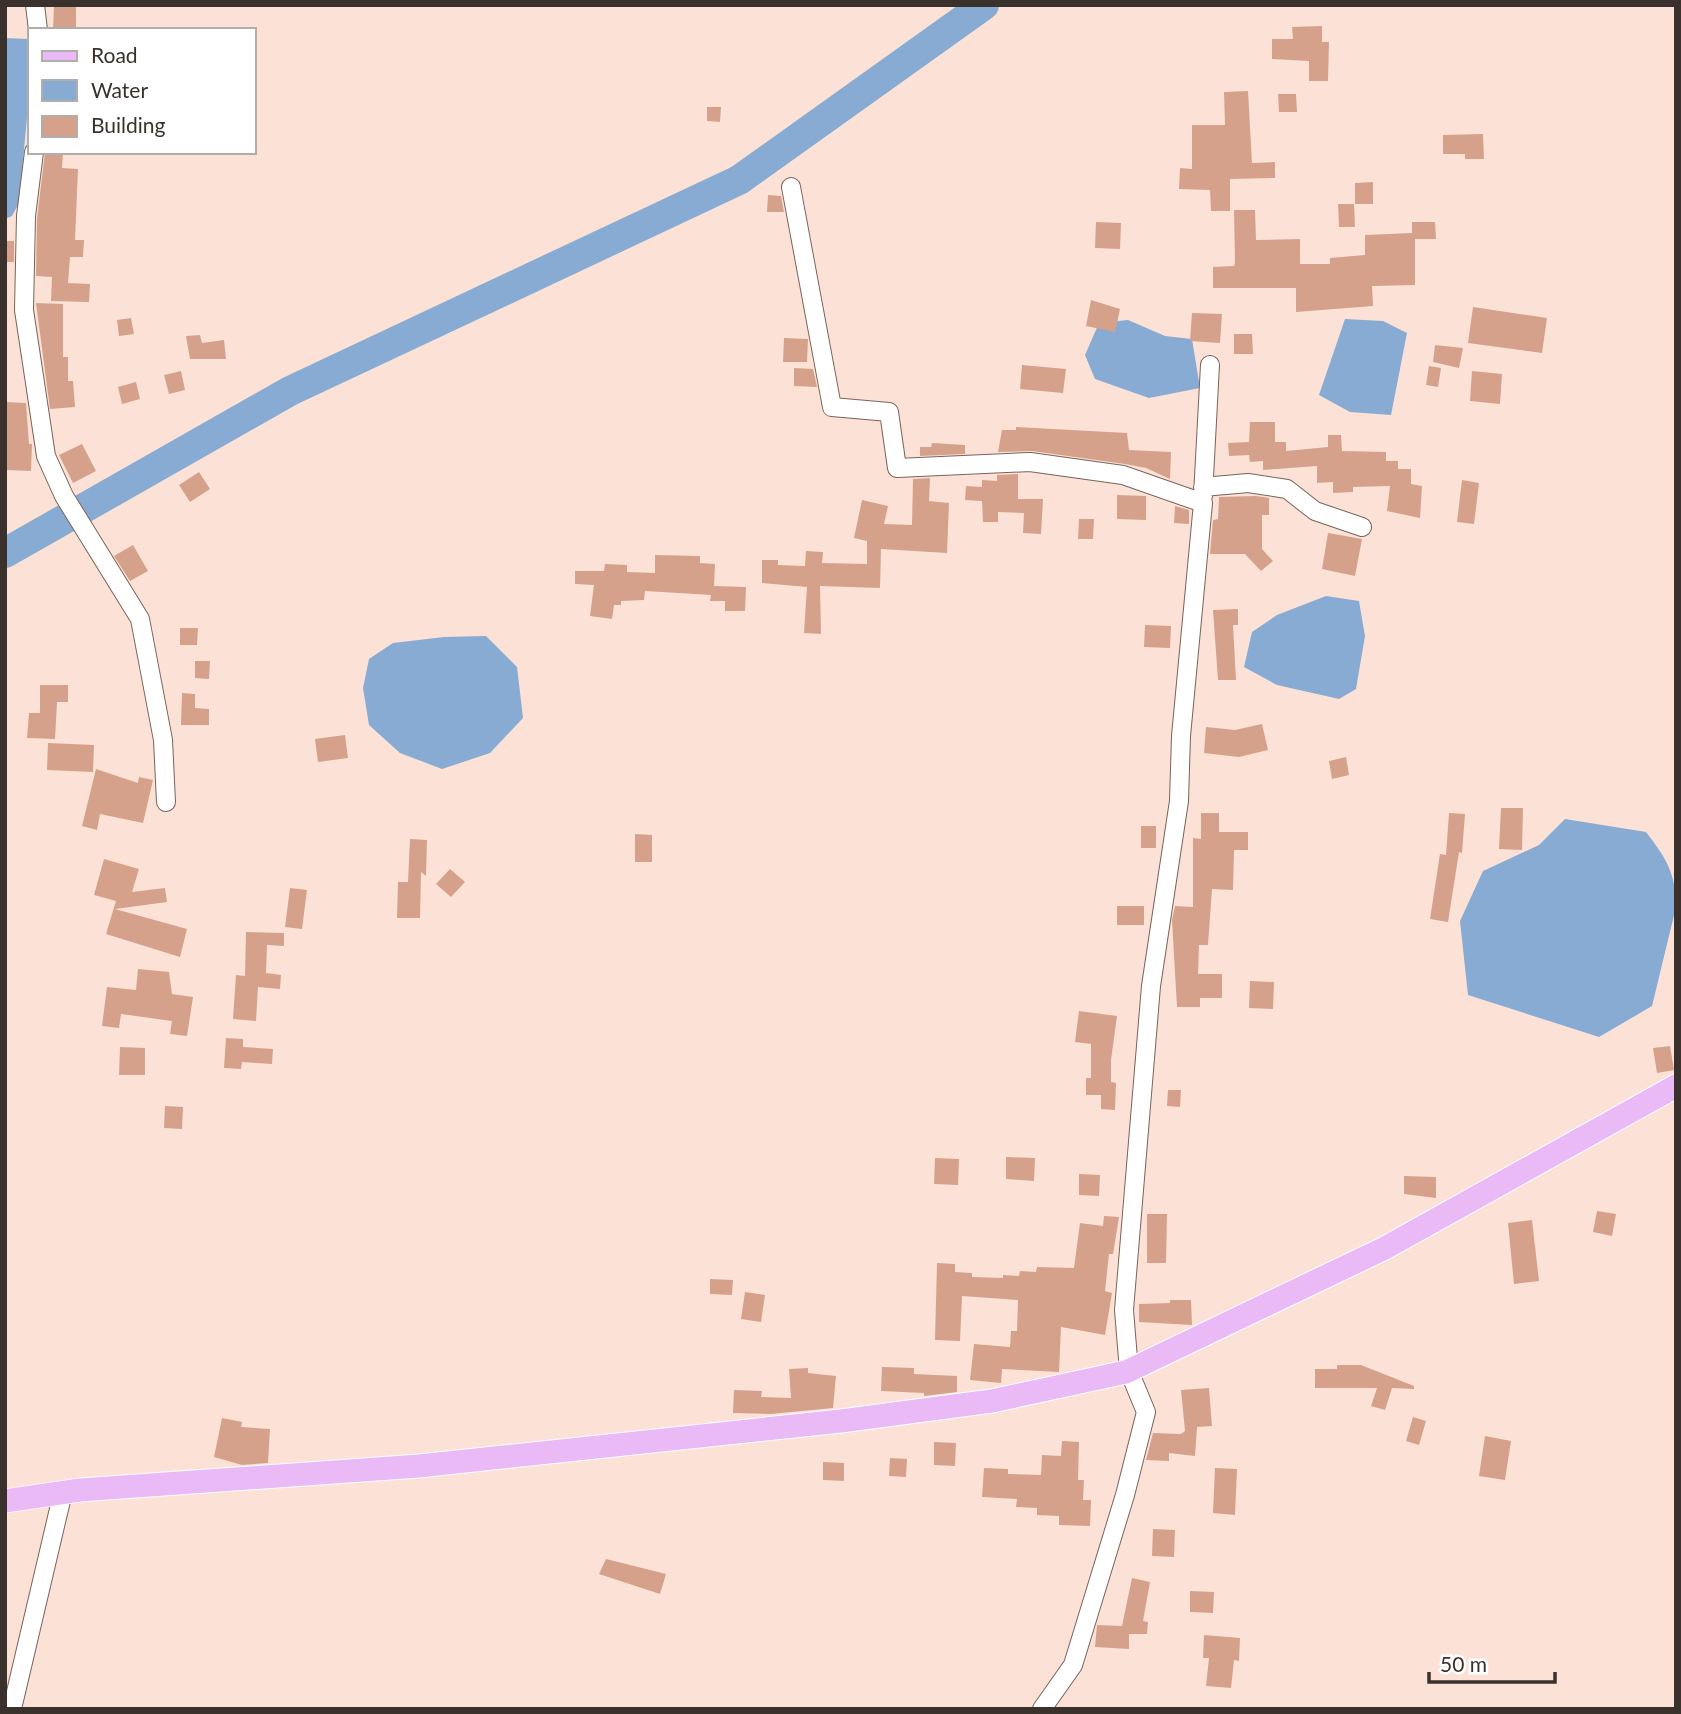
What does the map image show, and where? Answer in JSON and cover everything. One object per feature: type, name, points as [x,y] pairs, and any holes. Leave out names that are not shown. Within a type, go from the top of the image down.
[{"type":"main road","points":[[5,1501],[63,1492],[419,1466],[841,1421],[992,1401],[1129,1371],[1385,1248],[1676,1086]]},
{"type":"street","points":[[35,5],[38,28]]},
{"type":"street","points":[[34,154],[26,216],[24,310],[46,456],[64,496],[140,619],[163,740],[166,803]]},
{"type":"street","points":[[790,187],[832,407],[889,412],[897,468],[1030,462],[1123,475],[1203,495],[1248,483],[1287,489],[1315,511],[1362,527]]},
{"type":"street","points":[[1042,1709],[1073,1665],[1125,1495],[1146,1412],[1129,1371],[1124,1310],[1151,986],[1179,802],[1181,736],[1203,495],[1210,365]]},
{"type":"street","points":[[12,1709],[63,1492]]},
{"type":"water","points":[[5,38],[28,39],[28,106],[19,203],[12,216],[5,219]]},
{"type":"water","points":[[1345,319],[1383,321],[1407,333],[1391,415],[1350,412],[1319,395]]},
{"type":"water","points":[[1128,320],[1165,336],[1192,339],[1200,388],[1149,398],[1095,379],[1085,355],[1099,323]]},
{"type":"water","points":[[1326,596],[1359,601],[1365,636],[1356,689],[1339,699],[1277,685],[1244,667],[1252,632],[1277,615]]},
{"type":"water","points":[[486,636],[517,667],[523,718],[490,753],[442,769],[400,753],[369,725],[363,688],[369,659],[393,643],[444,637]]},
{"type":"water","points":[[1565,819],[1646,832],[1664,858],[1672,875],[1676,895],[1676,907],[1652,1006],[1599,1037],[1468,995],[1460,921],[1483,871],[1539,845]]},
{"type":"building","points":[[54,5],[76,5],[76,28],[53,28]]},
{"type":"building","points":[[1322,26],[1322,42],[1329,42],[1328,81],[1309,81],[1309,61],[1272,59],[1272,39],[1293,39],[1292,27]]},
{"type":"building","points":[[1248,91],[1252,163],[1275,162],[1275,178],[1230,179],[1230,211],[1211,211],[1210,190],[1179,189],[1180,168],[1192,169],[1192,125],[1225,125],[1224,92]]},
{"type":"building","points":[[1278,94],[1296,94],[1297,112],[1279,112]]},
{"type":"building","points":[[707,107],[721,107],[720,122],[707,121]]},
{"type":"building","points":[[1483,134],[1484,159],[1465,159],[1465,154],[1443,154],[1443,135]]},
{"type":"building","points":[[45,154],[63,154],[62,168],[78,169],[75,240],[84,240],[83,257],[70,257],[68,283],[90,284],[89,302],[51,301],[52,277],[36,276],[37,219]]},
{"type":"building","points":[[1373,182],[1373,204],[1355,204],[1355,183]]},
{"type":"building","points":[[768,195],[781,196],[784,212],[767,212]]},
{"type":"building","points":[[1338,204],[1354,204],[1355,227],[1339,227]]},
{"type":"building","points":[[1234,210],[1255,210],[1256,240],[1300,239],[1300,264],[1330,264],[1330,258],[1365,255],[1365,235],[1412,233],[1412,222],[1435,222],[1436,239],[1415,239],[1415,285],[1372,286],[1373,306],[1296,312],[1296,288],[1213,288],[1213,267],[1234,266],[1235,263]]},
{"type":"building","points":[[1096,222],[1121,223],[1120,249],[1095,248]]},
{"type":"building","points":[[5,241],[14,241],[14,262],[5,262]]},
{"type":"building","points":[[1091,300],[1120,309],[1115,332],[1086,326]]},
{"type":"building","points":[[36,303],[63,304],[63,357],[68,357],[68,381],[73,381],[75,407],[50,409]]},
{"type":"building","points":[[1473,307],[1547,318],[1542,353],[1468,343]]},
{"type":"building","points":[[1192,313],[1222,314],[1220,343],[1190,341]]},
{"type":"building","points":[[131,318],[134,334],[119,336],[117,320]]},
{"type":"building","points":[[1234,334],[1252,334],[1253,354],[1234,354]]},
{"type":"building","points":[[200,335],[202,343],[224,340],[226,359],[190,359],[186,336]]},
{"type":"building","points":[[784,338],[808,339],[807,362],[783,362]]},
{"type":"building","points":[[1435,345],[1463,348],[1459,368],[1433,362]]},
{"type":"building","points":[[1022,365],[1066,369],[1063,393],[1020,389]]},
{"type":"building","points":[[1429,366],[1441,368],[1438,387],[1426,385]]},
{"type":"building","points":[[794,368],[813,369],[817,387],[794,386]]},
{"type":"building","points":[[181,371],[185,390],[169,394],[164,375]]},
{"type":"building","points":[[1472,371],[1502,374],[1500,404],[1470,401]]},
{"type":"building","points":[[136,382],[140,399],[122,404],[118,387]]},
{"type":"building","points":[[5,402],[26,403],[29,444],[32,444],[31,471],[6,470]]},
{"type":"building","points":[[1250,422],[1275,422],[1275,442],[1286,442],[1286,451],[1328,447],[1328,435],[1341,435],[1342,451],[1386,452],[1386,461],[1398,461],[1398,469],[1411,469],[1411,484],[1422,486],[1420,518],[1387,511],[1390,486],[1353,487],[1353,492],[1333,493],[1333,482],[1317,483],[1317,466],[1263,470],[1263,461],[1250,462],[1249,455],[1229,456],[1228,443],[1249,442]]},
{"type":"building","points":[[1016,427],[1127,433],[1129,450],[1171,452],[1170,479],[1146,468],[1125,464],[1032,451],[998,452],[1002,430],[1016,430]]},
{"type":"building","points":[[932,443],[965,445],[965,454],[920,456],[920,447],[931,447]]},
{"type":"building","points":[[82,444],[96,471],[73,483],[59,455]]},
{"type":"building","points":[[199,472],[210,489],[190,502],[179,485]]},
{"type":"building","points":[[1018,474],[1018,499],[1043,499],[1041,534],[1023,533],[1024,513],[998,512],[998,522],[983,522],[982,501],[965,500],[966,486],[982,487],[982,480],[997,481],[997,475]]},
{"type":"building","points":[[930,478],[929,501],[949,503],[947,553],[881,549],[880,588],[820,586],[821,634],[804,633],[807,587],[762,583],[762,560],[778,560],[778,565],[805,566],[806,551],[823,552],[822,563],[867,564],[867,541],[854,538],[862,500],[888,506],[884,524],[912,525],[913,479]]},
{"type":"building","points":[[1462,480],[1479,483],[1474,524],[1457,522]]},
{"type":"building","points":[[1117,495],[1146,496],[1146,520],[1117,519]]},
{"type":"building","points":[[1219,497],[1269,498],[1269,515],[1262,515],[1262,549],[1273,561],[1261,571],[1245,554],[1210,554],[1213,520],[1218,519]]},
{"type":"building","points":[[1175,506],[1189,510],[1189,524],[1174,523]]},
{"type":"building","points":[[1079,519],[1094,519],[1093,539],[1078,539]]},
{"type":"building","points":[[1328,533],[1362,539],[1355,576],[1322,569]]},
{"type":"building","points":[[133,545],[148,571],[130,581],[114,556]]},
{"type":"building","points":[[655,555],[700,556],[700,563],[715,564],[714,586],[746,587],[745,611],[725,611],[725,601],[710,601],[711,595],[645,591],[644,600],[621,601],[621,605],[614,605],[612,619],[590,616],[594,585],[575,584],[575,571],[604,571],[605,564],[627,565],[627,572],[655,573]]},
{"type":"building","points":[[1238,609],[1238,625],[1233,625],[1236,680],[1218,680],[1213,610]]},
{"type":"building","points":[[1145,625],[1171,626],[1170,648],[1144,647]]},
{"type":"building","points":[[180,628],[198,628],[197,645],[180,645]]},
{"type":"building","points":[[195,661],[210,661],[209,679],[195,678]]},
{"type":"building","points":[[40,685],[68,685],[68,702],[57,702],[55,739],[27,738],[29,713],[40,713]]},
{"type":"building","points":[[182,693],[195,694],[195,708],[209,709],[209,725],[181,725]]},
{"type":"building","points":[[1262,724],[1268,750],[1239,757],[1204,753],[1206,727],[1235,730]]},
{"type":"building","points":[[345,735],[348,758],[318,762],[315,739]]},
{"type":"building","points":[[48,743],[94,745],[93,772],[47,770]]},
{"type":"building","points":[[1346,757],[1349,775],[1332,779],[1329,761]]},
{"type":"building","points":[[96,769],[138,783],[139,777],[153,780],[143,823],[100,814],[97,830],[82,826]]},
{"type":"building","points":[[1501,808],[1523,808],[1522,850],[1499,849]]},
{"type":"building","points":[[1201,813],[1219,813],[1219,832],[1248,832],[1248,850],[1234,850],[1233,890],[1212,889],[1208,945],[1199,945],[1198,974],[1222,974],[1222,998],[1200,998],[1200,1007],[1177,1007],[1172,920],[1175,906],[1193,907],[1193,838],[1201,839]]},
{"type":"building","points":[[1449,813],[1465,814],[1462,853],[1459,852],[1448,922],[1430,919],[1440,854],[1446,855]]},
{"type":"building","points":[[1141,826],[1156,826],[1156,848],[1141,848]]},
{"type":"building","points":[[635,834],[652,835],[652,862],[635,862]]},
{"type":"building","points":[[410,839],[427,840],[426,876],[421,872],[420,918],[397,918],[398,882],[408,882]]},
{"type":"building","points":[[104,859],[139,869],[132,892],[165,888],[167,902],[115,909],[187,929],[180,957],[106,934],[116,901],[94,895]]},
{"type":"building","points":[[450,869],[465,882],[451,897],[436,884]]},
{"type":"building","points":[[290,888],[307,890],[302,929],[285,927]]},
{"type":"building","points":[[1117,906],[1144,906],[1144,925],[1117,925]]},
{"type":"building","points":[[246,932],[284,933],[284,946],[267,945],[266,973],[281,975],[280,989],[258,987],[256,1021],[233,1019],[236,975],[245,976]]},
{"type":"building","points":[[138,969],[169,972],[172,994],[193,997],[187,1036],[170,1034],[172,1021],[121,1014],[119,1028],[102,1026],[107,987],[136,990]]},
{"type":"building","points":[[1250,981],[1274,982],[1273,1009],[1249,1008]]},
{"type":"building","points":[[1079,1011],[1117,1016],[1111,1060],[1111,1082],[1116,1083],[1115,1110],[1101,1109],[1101,1095],[1086,1095],[1086,1078],[1091,1078],[1091,1044],[1075,1042]]},
{"type":"building","points":[[226,1038],[243,1039],[243,1047],[273,1049],[272,1064],[242,1062],[241,1069],[224,1068]]},
{"type":"building","points":[[1670,1046],[1674,1070],[1657,1073],[1653,1048]]},
{"type":"building","points":[[120,1047],[145,1048],[145,1075],[119,1075]]},
{"type":"building","points":[[1168,1090],[1181,1090],[1180,1107],[1167,1106]]},
{"type":"building","points":[[165,1106],[183,1107],[182,1129],[164,1128]]},
{"type":"building","points":[[1006,1157],[1035,1158],[1034,1181],[1006,1179]]},
{"type":"building","points":[[935,1158],[959,1159],[958,1185],[934,1184]]},
{"type":"building","points":[[1079,1174],[1100,1175],[1099,1196],[1079,1195]]},
{"type":"building","points":[[1404,1176],[1436,1177],[1436,1198],[1404,1194]]},
{"type":"building","points":[[1597,1211],[1616,1214],[1612,1236],[1593,1232]]},
{"type":"building","points":[[1147,1214],[1167,1214],[1166,1263],[1147,1263]]},
{"type":"building","points":[[1104,1216],[1119,1217],[1113,1254],[1109,1254],[1105,1291],[1112,1293],[1105,1335],[1061,1327],[1059,1372],[1002,1369],[1001,1383],[970,1380],[974,1344],[1010,1347],[1011,1331],[1017,1331],[1018,1300],[962,1296],[960,1341],[935,1340],[937,1263],[955,1264],[955,1272],[972,1273],[972,1277],[1019,1276],[1020,1271],[1036,1272],[1037,1267],[1074,1268],[1080,1223],[1103,1226]]},
{"type":"building","points":[[1532,1220],[1539,1281],[1514,1284],[1508,1223]]},
{"type":"building","points":[[710,1279],[733,1280],[732,1295],[710,1294]]},
{"type":"building","points":[[745,1292],[765,1295],[761,1322],[741,1319]]},
{"type":"building","points":[[1170,1300],[1191,1300],[1192,1325],[1139,1322],[1139,1304],[1170,1303]]},
{"type":"building","points":[[1337,1365],[1361,1365],[1414,1386],[1414,1389],[1392,1388],[1385,1410],[1371,1406],[1377,1388],[1315,1388],[1315,1369],[1337,1369]]},
{"type":"building","points":[[882,1367],[914,1368],[914,1374],[957,1376],[957,1392],[924,1396],[924,1393],[881,1391]]},
{"type":"building","points":[[808,1368],[808,1373],[836,1376],[833,1408],[771,1414],[733,1413],[734,1390],[762,1391],[761,1397],[791,1398],[789,1369]]},
{"type":"building","points":[[1209,1388],[1212,1426],[1197,1427],[1195,1456],[1169,1453],[1169,1461],[1146,1460],[1153,1433],[1181,1434],[1185,1431],[1181,1390]]},
{"type":"building","points":[[1413,1417],[1426,1421],[1419,1445],[1406,1441]]},
{"type":"building","points":[[222,1418],[242,1422],[241,1427],[270,1429],[268,1463],[242,1465],[214,1457]]},
{"type":"building","points":[[1485,1436],[1511,1441],[1505,1480],[1479,1476]]},
{"type":"building","points":[[1062,1441],[1079,1442],[1078,1480],[1084,1480],[1083,1500],[1091,1500],[1090,1526],[1059,1525],[1059,1516],[1037,1515],[1037,1508],[1016,1507],[1017,1499],[982,1497],[984,1468],[1008,1469],[1008,1474],[1041,1475],[1042,1455],[1061,1456]]},
{"type":"building","points":[[934,1442],[956,1443],[955,1466],[934,1465]]},
{"type":"building","points":[[890,1458],[907,1459],[906,1477],[889,1476]]},
{"type":"building","points":[[823,1462],[844,1463],[844,1481],[823,1480]]},
{"type":"building","points":[[1215,1468],[1237,1469],[1235,1515],[1213,1513]]},
{"type":"building","points":[[1153,1529],[1175,1530],[1174,1557],[1152,1556]]},
{"type":"building","points":[[606,1559],[666,1574],[660,1594],[599,1574]]},
{"type":"building","points":[[1132,1578],[1150,1582],[1143,1621],[1148,1622],[1147,1634],[1129,1634],[1129,1649],[1095,1647],[1097,1625],[1122,1626]]},
{"type":"building","points":[[1190,1591],[1214,1592],[1213,1613],[1190,1612]]},
{"type":"building","points":[[1204,1635],[1240,1638],[1239,1661],[1234,1660],[1231,1688],[1206,1686],[1209,1658],[1203,1658]]},
{"type":"waterway","points":[[5,553],[290,391],[739,180],[984,5]]}]
